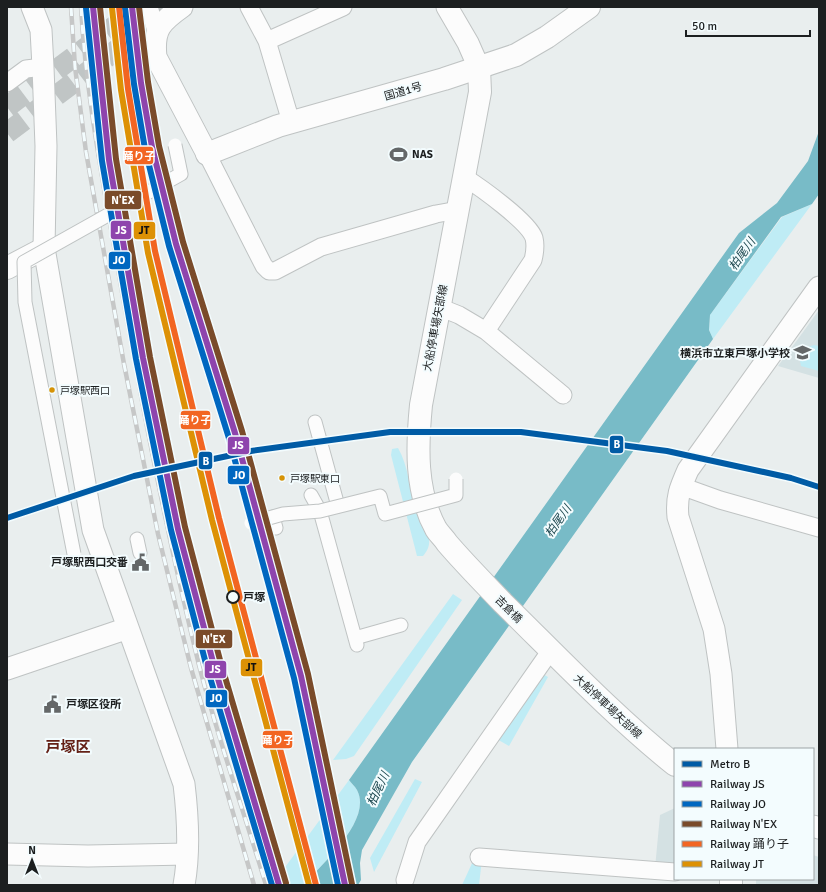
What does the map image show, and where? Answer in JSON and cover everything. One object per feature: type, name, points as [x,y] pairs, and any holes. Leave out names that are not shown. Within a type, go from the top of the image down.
[{"type":"main road","name":"国道1号","points":[[207,154],[291,122],[479,68],[516,55],[547,37],[583,9]]},
{"type":"main road","name":"大船停車場矢部線","points":[[475,574],[436,530],[428,509],[421,481],[418,456],[421,405],[480,92],[479,68]]},
{"type":"main road","points":[[7,268],[44,248]]},
{"type":"main road","name":"吉倉橋","points":[[475,574],[547,647]]},
{"type":"main road","name":"大船停車場矢部線","points":[[547,647],[648,743],[674,764]]},
{"type":"street","points":[[32,7],[41,30],[43,67],[46,146],[44,248],[93,530],[184,784],[187,806],[187,854],[184,885]]},
{"type":"street","points":[[149,7],[157,34]]},
{"type":"street","points":[[182,7],[163,21],[157,34],[155,45],[156,57],[264,266],[269,270],[275,271],[321,247],[436,214],[458,210]]},
{"type":"street","points":[[249,7],[267,41],[291,122]]},
{"type":"street","points":[[267,41],[343,7]]},
{"type":"street","points":[[447,7],[468,43],[479,68]]},
{"type":"street","points":[[7,83],[26,69],[43,67]]},
{"type":"street","points":[[74,554],[25,302],[24,262],[181,174],[175,145]]},
{"type":"street","points":[[464,177],[481,188],[528,228],[534,237],[535,249],[533,260],[486,331]]},
{"type":"street","points":[[727,748],[721,674],[714,629],[678,517],[676,502],[680,486],[688,470],[819,287]]},
{"type":"street","points":[[439,307],[460,315],[486,331],[563,396]]},
{"type":"street","points":[[316,422],[338,506]]},
{"type":"street","points":[[251,523],[275,523],[320,510],[380,496],[385,514],[456,495],[456,479]]},
{"type":"street","points":[[680,486],[720,500],[819,528]]},
{"type":"street","points":[[311,495],[320,510],[356,642],[401,625]]},
{"type":"street","points":[[136,539],[140,553]]},
{"type":"street","points":[[7,669],[128,628]]},
{"type":"street","points":[[405,880],[417,842],[547,647]]},
{"type":"street","points":[[7,854],[88,856],[187,854]]},
{"type":"street","points":[[479,857],[674,872]]},
{"type":"shaded area","points":[[812,204],[713,339],[709,330],[710,315],[782,217]]},
{"type":"shaded area","name":"横浜市立東戸塚小学校","points":[[819,310],[819,378],[778,366],[798,339]]},
{"type":"shaded area","points":[[814,345],[819,346],[819,371],[801,366],[799,356],[804,348]]},
{"type":"shaded area","points":[[398,448],[408,474],[416,511],[429,539],[428,548],[423,556],[417,556],[391,455],[392,449]]},
{"type":"shaded area","points":[[453,594],[462,600],[354,756],[346,759],[333,760]]},
{"type":"shaded area","points":[[541,673],[548,677],[509,746],[495,738]]},
{"type":"shaded area","points":[[415,779],[422,782],[374,872],[370,858]]},
{"type":"shaded area","points":[[349,780],[357,790],[360,802],[358,815],[352,828],[343,841],[303,885],[272,885]]},
{"type":"shaded area","points":[[674,808],[674,869],[655,868],[660,815]]},
{"type":"shaded area","points":[[814,855],[819,857],[819,885],[756,885],[756,880],[814,880]]},
{"type":"shaded area","points":[[474,859],[482,859],[479,885],[462,885]]},
{"type":"water","name":"柏尾川","points":[[819,131],[819,194],[812,204],[781,217],[710,315],[709,330],[713,339],[412,762],[362,850],[360,863],[361,880],[358,885],[303,885],[343,841],[352,828],[358,815],[360,802],[357,790],[349,780],[739,233],[777,203],[808,161]]},
{"type":"tunnel","points":[[7,107],[140,7]]},
{"type":"tunnel","points":[[7,133],[169,10]]},
{"type":"railway","points":[[71,7],[75,67],[86,152],[124,364],[158,534],[191,668],[254,885]]},
{"type":"railway","points":[[81,7],[83,41],[91,108],[102,175],[137,373],[166,519],[187,617],[206,693],[266,885]]},
{"type":"metro line","name":"B","points":[[7,518],[134,476],[251,451],[390,432],[521,432],[667,451],[791,478],[819,487]]},
{"type":"rail line","name":"JS","points":[[93,7],[109,160],[143,358],[178,529],[213,662],[279,885]]},
{"type":"rail line","name":"N'EX","points":[[100,7],[116,159],[150,357],[185,527],[220,660],[286,883]]},
{"type":"rail line","name":"踊り子","points":[[119,7],[128,89],[155,251],[219,518],[316,885]]},
{"type":"rail line","name":"JS","points":[[132,7],[141,83],[152,147],[176,244],[235,433],[301,676],[345,885]]},
{"type":"rail line","name":"N'EX","points":[[139,7],[148,82],[159,146],[183,242],[242,431],[308,674],[352,884]]},
{"type":"rail line","name":"JO","points":[[86,8],[102,161],[136,359],[171,530],[206,664],[272,885]]},
{"type":"rail line","name":"JT","points":[[112,8],[121,90],[148,253],[212,520],[309,885]]},
{"type":"rail line","name":"JO","points":[[125,8],[134,84],[145,149],[169,246],[228,435],[294,678],[338,885]]},
{"type":"place","name":"NAS","points":[[399,154]]},
{"type":"place","name":"横浜市立東戸塚小学校","points":[[803,353]]},
{"type":"place","name":"戸塚駅西口","points":[[52,390]]},
{"type":"place","name":"戸塚駅東口","points":[[282,478]]},
{"type":"place","name":"戸塚駅西口交番","points":[[141,562]]},
{"type":"place","name":"戸塚","points":[[233,597]]},
{"type":"place","name":"戸塚区役所","points":[[53,704]]},
{"type":"district","name":"戸塚区","points":[[68,747]]}]
